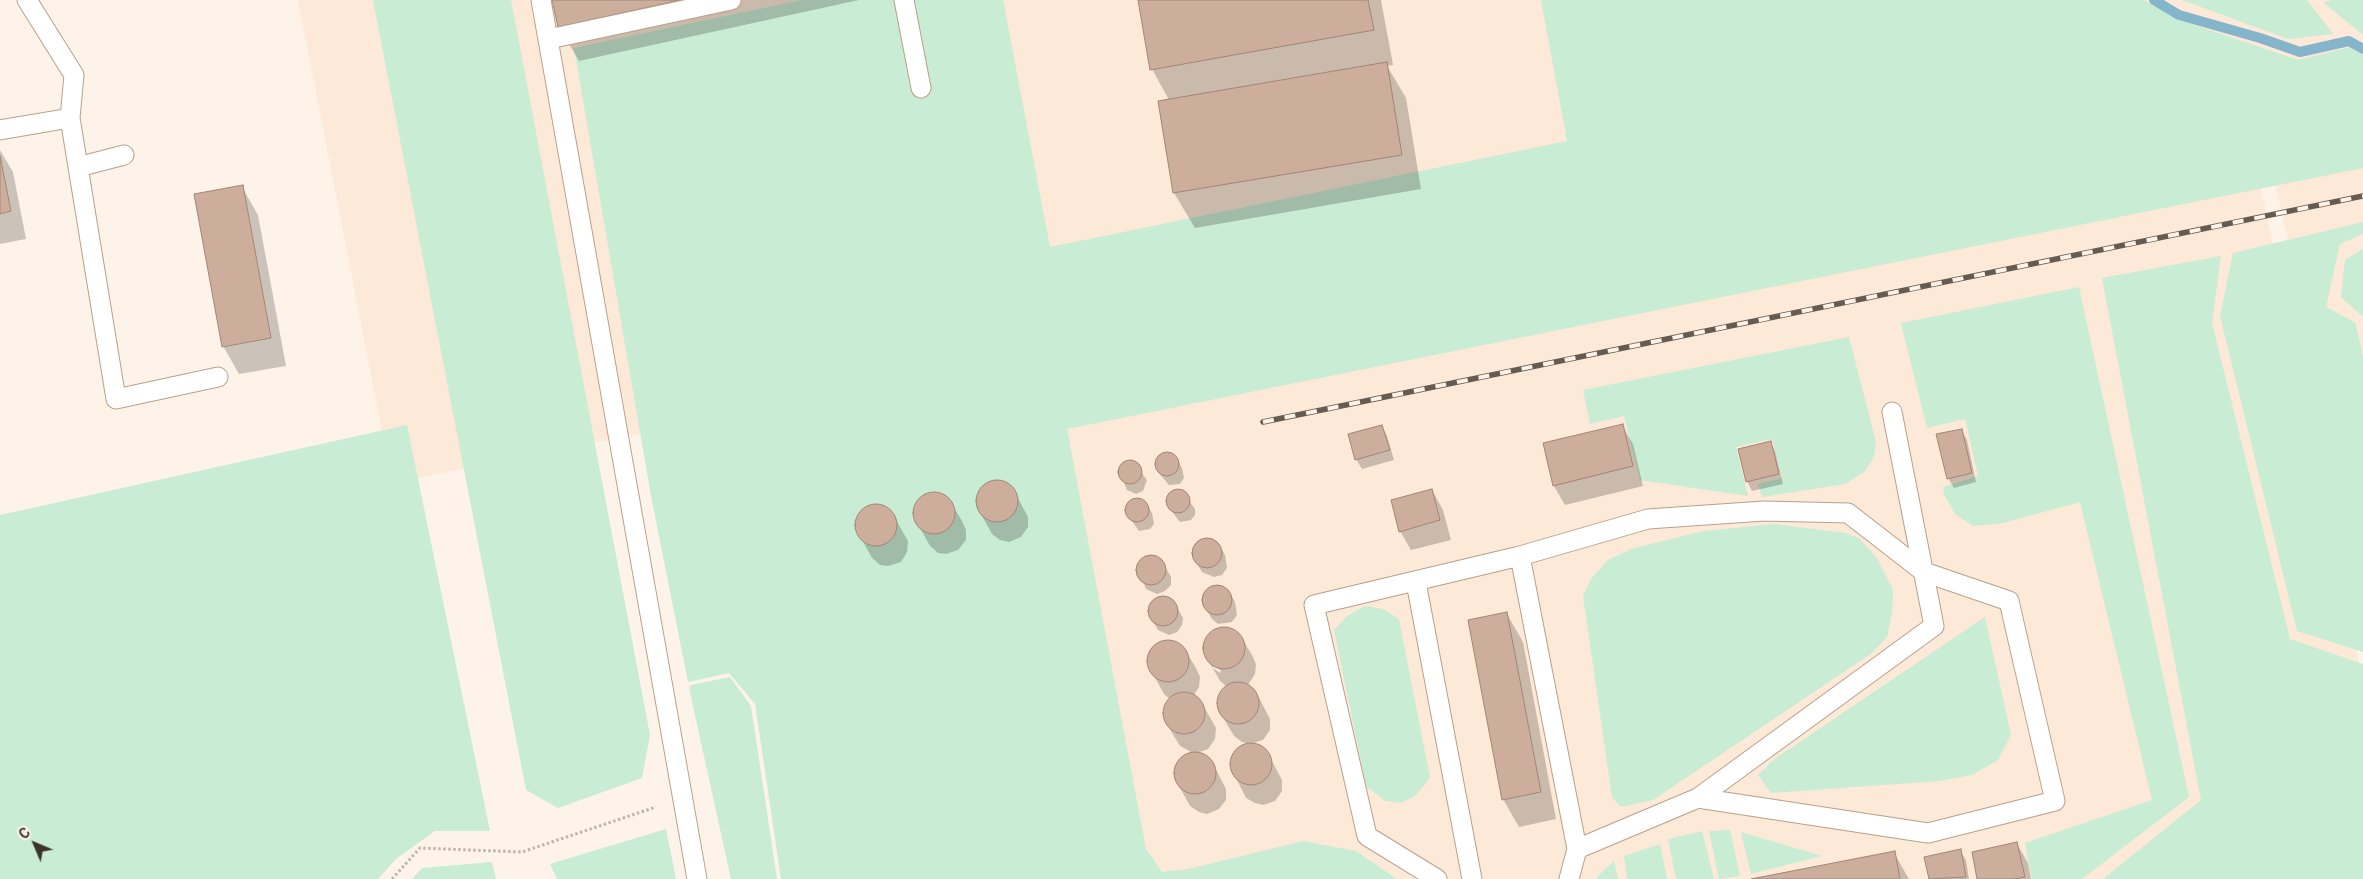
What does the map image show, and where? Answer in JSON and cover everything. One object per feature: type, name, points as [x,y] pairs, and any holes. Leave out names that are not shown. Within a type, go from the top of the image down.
[{"type":"lane","points":[[27,0],[74,75],[70,118],[116,399],[218,377]]},
{"type":"lane","points":[[541,0],[697,879]]},
{"type":"lane","points":[[549,39],[731,0]]},
{"type":"lane","points":[[904,0],[921,88]]},
{"type":"lane","points":[[0,130],[70,118]]},
{"type":"lane","points":[[78,168],[124,156]]},
{"type":"lane","points":[[1577,849],[1698,798],[1934,626],[1892,412]]},
{"type":"lane","points":[[1437,879],[1367,836],[1314,605],[1520,556],[1648,519],[1764,511],[1848,513],[1924,572],[2009,600],[2055,801],[1928,833],[1698,798]]},
{"type":"lane","points":[[1520,556],[1577,849],[1569,879]]},
{"type":"lane","points":[[1416,582],[1472,879]]},
{"type":"path","points":[[392,879],[420,848],[522,852],[683,798]]},
{"type":"shaded area","points":[[298,0],[2363,0],[2363,573],[2259,112],[392,483]]},
{"type":"shaded area","points":[[2243,118],[2265,206],[2363,681],[2363,879],[792,879],[714,444]]},
{"type":"green space","points":[[373,0],[511,0],[650,735],[642,778],[558,808],[526,790]]},
{"type":"green space","points":[[801,0],[896,0],[919,98],[931,94],[914,0],[1003,0],[1050,247],[1567,141],[1541,0],[2144,0],[2177,19],[2298,60],[2350,47],[2363,55],[2363,168],[1067,429],[1146,849],[1162,872],[1188,869],[1303,841],[1356,851],[1397,879],[781,879],[755,704],[729,673],[688,682],[651,496],[574,48]]},
{"type":"green space","points":[[2182,0],[2307,0],[2333,34],[2288,39]]},
{"type":"green space","points":[[2363,0],[2363,35],[2323,2]]},
{"type":"green space","points":[[2363,222],[2363,234],[2340,244],[2326,307],[2355,322],[2363,356],[2363,652],[2297,631],[2220,316],[2233,253]]},
{"type":"green space","points":[[2363,249],[2363,317],[2341,297],[2345,260]]},
{"type":"green space","points":[[2221,256],[2212,323],[2290,639],[2363,664],[2363,879],[2103,879],[2201,800],[2102,278]]},
{"type":"green space","points":[[2079,287],[2189,797],[2082,879],[2032,879],[2025,843],[2152,800],[2080,502],[2003,523],[1973,526],[1955,514],[1944,494],[1943,487],[1978,476],[1965,419],[1927,428],[1901,323]]},
{"type":"green space","points":[[1849,337],[1876,442],[1874,457],[1864,472],[1845,484],[1762,497],[1758,484],[1782,478],[1772,439],[1736,447],[1748,496],[1640,480],[1624,416],[1590,424],[1583,390]]},
{"type":"green space","points":[[407,425],[490,831],[435,831],[396,859],[378,879],[0,879],[0,515]]},
{"type":"green space","points":[[1774,524],[1846,533],[1860,539],[1876,557],[1893,589],[1892,613],[1887,637],[1872,653],[1653,800],[1621,807],[1612,797],[1583,596],[1591,579],[1608,560],[1631,549],[1703,531]]},
{"type":"green space","points":[[1365,606],[1383,609],[1399,619],[1430,778],[1415,796],[1401,803],[1385,801],[1366,786],[1334,630],[1347,616]]},
{"type":"green space","points":[[1985,617],[2011,735],[1998,760],[1972,775],[1939,781],[1771,793],[1758,775],[1773,760]]},
{"type":"green space","points":[[730,677],[751,706],[777,879],[731,879],[689,688],[691,685]]},
{"type":"green space","points":[[666,829],[676,879],[557,879],[550,864]]},
{"type":"green space","points":[[1730,830],[1740,876],[1719,879],[1709,831]]},
{"type":"green space","points":[[1702,831],[1714,879],[1676,879],[1668,839]]},
{"type":"green space","points":[[1741,832],[1822,856],[1751,874]]},
{"type":"green space","points":[[1660,844],[1667,879],[1627,879],[1624,856]]},
{"type":"green space","points":[[1614,861],[1618,879],[1597,879],[1598,876]]},
{"type":"green space","points":[[492,862],[496,879],[412,879],[422,868]]},
{"type":"building","points":[[552,0],[681,0],[558,27]]},
{"type":"building","points":[[1138,0],[1368,0],[1374,30],[1150,70]]},
{"type":"building","points":[[1387,62],[1402,155],[1173,193],[1158,101]]},
{"type":"building","points":[[0,156],[11,211],[0,214]]},
{"type":"building","points":[[243,185],[271,338],[222,347],[194,194]]},
{"type":"building","points":[[1623,424],[1633,466],[1553,486],[1543,443]]},
{"type":"building","points":[[1382,425],[1390,450],[1355,460],[1348,434]]},
{"type":"building","points":[[1962,429],[1972,473],[1947,479],[1936,434]]},
{"type":"building","points":[[1771,441],[1779,474],[1746,482],[1738,449]]},
{"type":"building","points":[[1167,452],[1176,455],[1179,464],[1176,473],[1167,476],[1158,473],[1155,464],[1158,455]]},
{"type":"building","points":[[1130,460],[1139,463],[1142,472],[1139,481],[1130,484],[1121,481],[1118,472],[1121,463]]},
{"type":"building","points":[[1001,480],[1009,483],[1015,489],[1018,501],[1015,513],[1009,519],[993,522],[985,519],[979,513],[976,497],[979,489],[985,483]]},
{"type":"building","points":[[1178,489],[1187,492],[1190,501],[1187,510],[1178,513],[1169,510],[1166,501],[1169,492]]},
{"type":"building","points":[[1432,489],[1440,520],[1399,532],[1391,500]]},
{"type":"building","points":[[938,492],[946,495],[952,501],[955,513],[952,525],[946,531],[930,534],[922,531],[916,525],[913,509],[916,501],[922,495]]},
{"type":"building","points":[[1137,498],[1146,501],[1149,510],[1146,519],[1137,522],[1128,519],[1125,510],[1128,501]]},
{"type":"building","points":[[880,504],[888,507],[894,513],[897,525],[894,537],[888,543],[872,546],[864,543],[858,537],[855,521],[858,513],[864,507]]},
{"type":"building","points":[[1207,538],[1218,542],[1222,553],[1218,564],[1207,568],[1196,564],[1192,553],[1196,542]]},
{"type":"building","points":[[1151,555],[1162,559],[1166,570],[1162,581],[1151,585],[1140,581],[1136,570],[1140,559]]},
{"type":"building","points":[[1217,585],[1228,589],[1232,600],[1228,611],[1217,615],[1206,611],[1202,600],[1206,589]]},
{"type":"building","points":[[1163,596],[1174,600],[1178,611],[1174,622],[1163,626],[1152,622],[1148,611],[1152,600]]},
{"type":"building","points":[[1507,612],[1541,792],[1502,800],[1468,620]]},
{"type":"building","points":[[1228,627],[1236,630],[1242,636],[1245,648],[1242,660],[1236,666],[1220,669],[1212,666],[1206,660],[1203,644],[1206,636],[1212,630]]},
{"type":"building","points":[[1172,640],[1180,643],[1186,649],[1189,661],[1186,673],[1180,679],[1164,682],[1156,679],[1150,673],[1147,657],[1150,649],[1156,643]]},
{"type":"building","points":[[1242,682],[1250,685],[1256,691],[1259,703],[1256,715],[1250,721],[1234,724],[1226,721],[1220,715],[1217,699],[1220,691],[1226,685]]},
{"type":"building","points":[[1188,692],[1196,695],[1202,701],[1205,713],[1202,725],[1196,731],[1180,734],[1172,731],[1166,725],[1163,709],[1166,701],[1172,695]]},
{"type":"building","points":[[1255,743],[1263,746],[1269,752],[1272,764],[1269,776],[1263,782],[1247,785],[1239,782],[1233,776],[1230,760],[1233,752],[1239,746]]},
{"type":"building","points":[[1199,752],[1207,755],[1213,761],[1216,773],[1213,785],[1207,791],[1191,794],[1183,791],[1177,785],[1174,769],[1177,761],[1183,755]]},
{"type":"building","points":[[2017,842],[2025,877],[2014,879],[1977,879],[1972,852]]},
{"type":"building","points":[[1961,849],[1966,877],[1929,879],[1924,857]]},
{"type":"building","points":[[1895,851],[1900,879],[1751,879]]},
{"type":"waterway","points":[[2154,0],[2179,15],[2260,38],[2300,52],[2349,41],[2363,49]]},
{"type":"railway","points":[[1263,422],[2363,196]]}]
